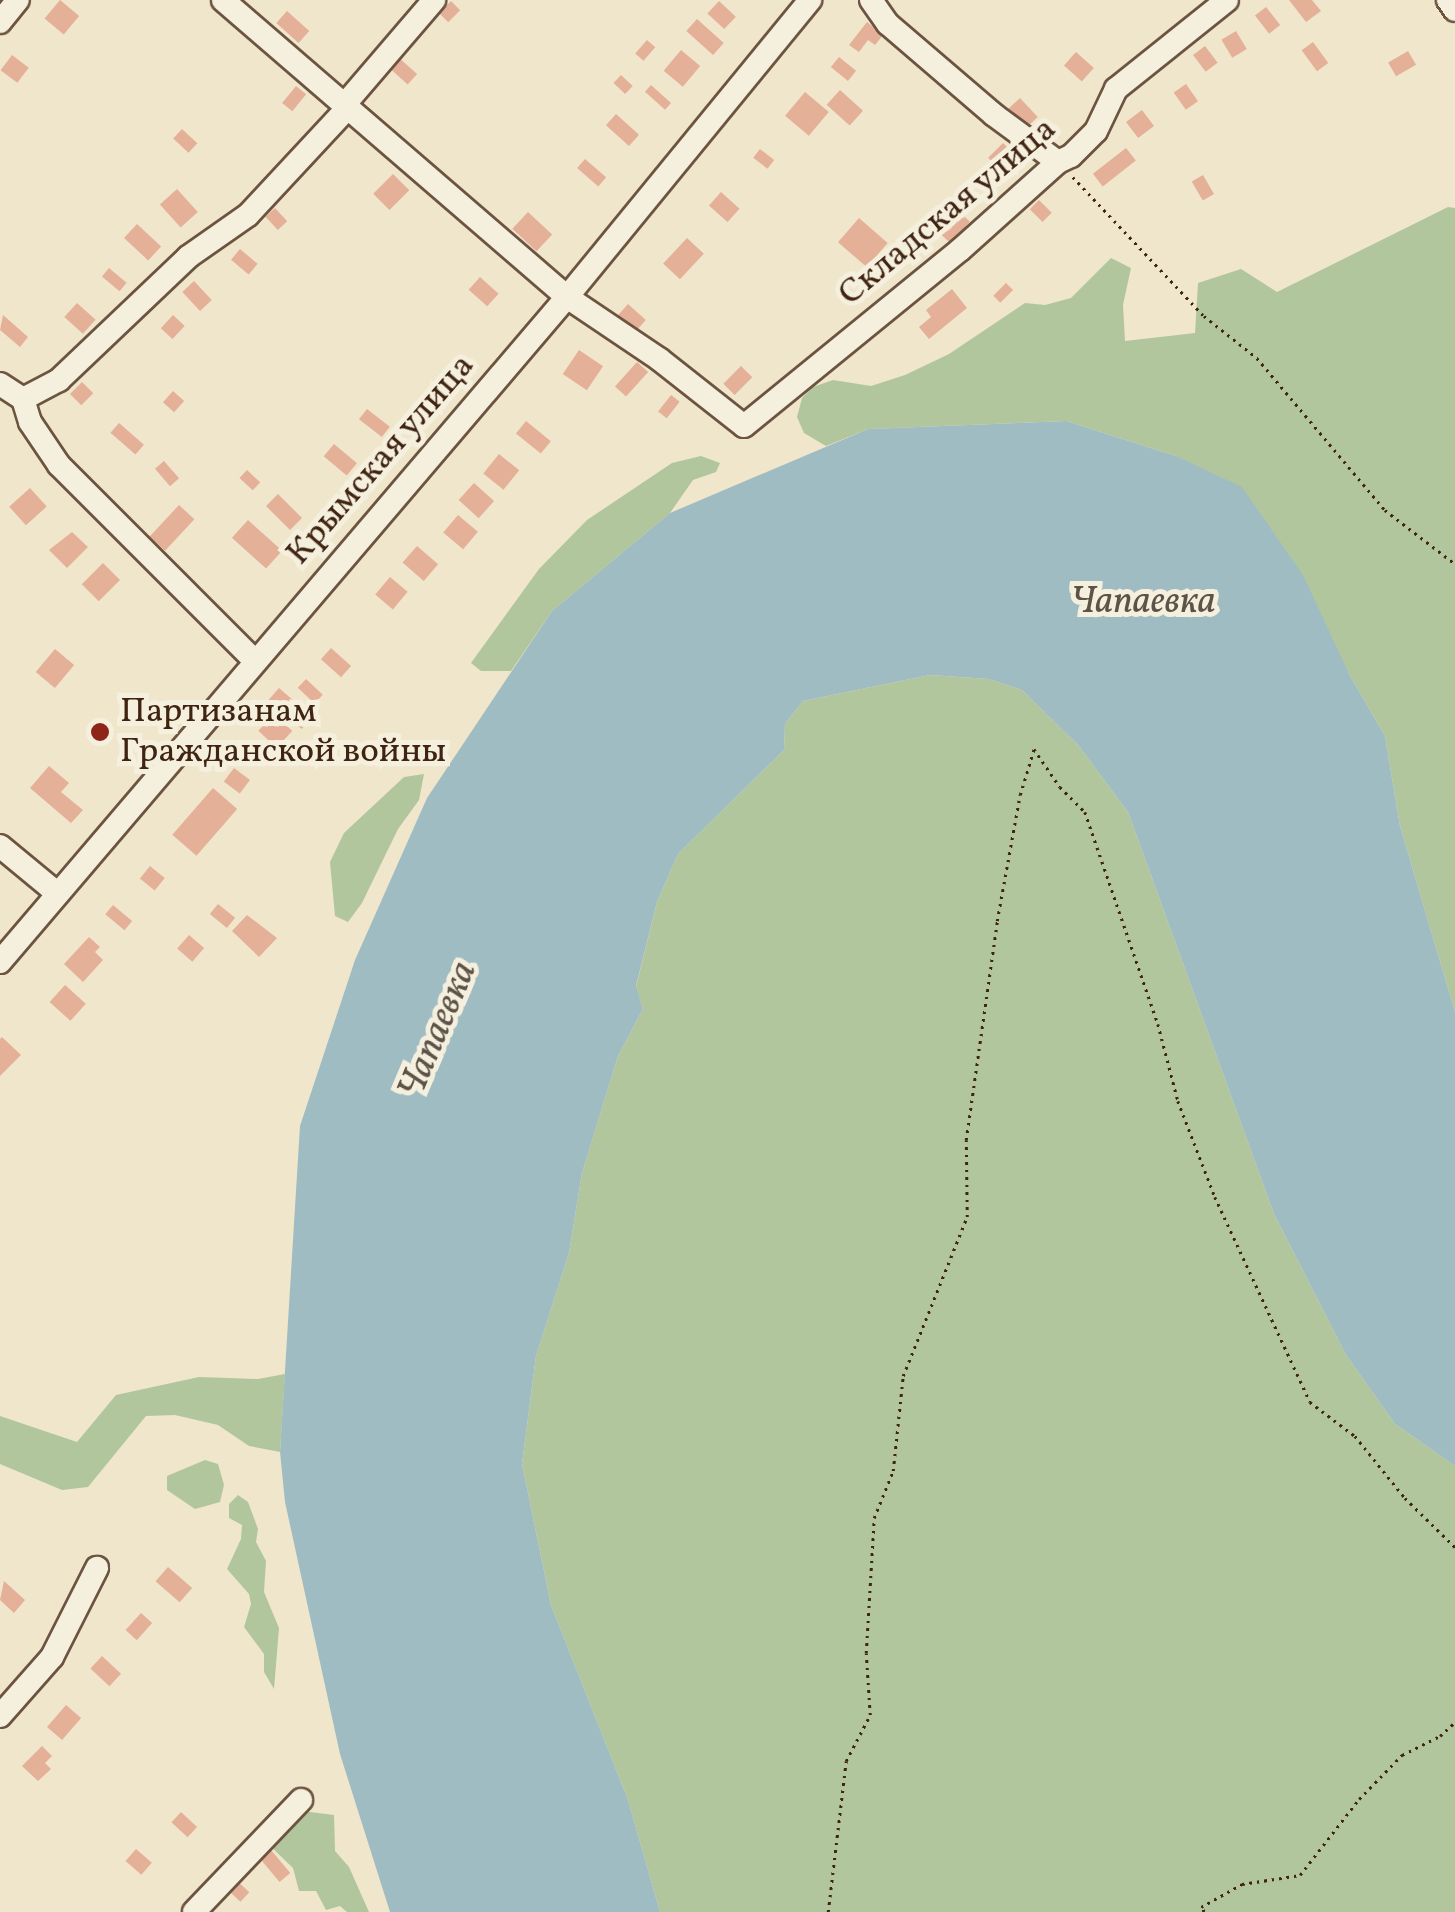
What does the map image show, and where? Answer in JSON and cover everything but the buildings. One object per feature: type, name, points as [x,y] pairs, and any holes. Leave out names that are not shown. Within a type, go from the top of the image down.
[{"type":"street","points":[[0,22],[18,0]]},
{"type":"street","points":[[223,0],[567,297]]},
{"type":"street","points":[[23,399],[59,380],[188,256],[248,214],[342,114],[345,104],[434,0]]},
{"type":"street","name":"Крымская улица","points":[[0,962],[567,297],[810,0]]},
{"type":"street","points":[[871,0],[888,24],[994,116],[1058,162]]},
{"type":"street","name":"Складская улица","points":[[567,297],[645,348],[744,426],[960,250],[1058,162],[1071,156],[1096,131],[1116,89],[1227,0]]},
{"type":"street","points":[[1448,0],[1455,10]]},
{"type":"street","points":[[0,384],[23,399],[30,422],[59,464],[254,660]]},
{"type":"street","points":[[0,846],[58,894]]},
{"type":"street","points":[[0,1716],[52,1657],[97,1568]]},
{"type":"street","points":[[194,1912],[302,1800]]},
{"type":"path","points":[[1058,162],[1204,316],[1256,358],[1385,510],[1455,564]]},
{"type":"path","points":[[828,1912],[846,1761],[870,1715],[866,1654],[874,1518],[893,1472],[903,1376],[967,1217],[966,1140],[997,921],[1020,795],[1034,749],[1060,787],[1085,812],[1144,981],[1184,1117],[1215,1196],[1310,1402],[1355,1436],[1405,1498],[1455,1547]]},
{"type":"path","points":[[1194,1912],[1242,1884],[1300,1875],[1359,1799],[1402,1756],[1440,1736],[1455,1722]]},
{"type":"path","points":[[1201,1906],[1204,1912]]},
{"type":"green space","points":[[1448,207],[1455,208],[1455,1012],[1400,826],[1385,736],[1349,674],[1176,456],[1066,421],[868,429],[826,446],[804,433],[797,417],[802,398],[813,387],[833,380],[871,386],[905,375],[949,354],[1025,303],[1045,305],[1071,298],[1111,258],[1131,268],[1123,305],[1125,341],[1195,333],[1198,283],[1241,269],[1277,292]]},
{"type":"green space","points":[[701,456],[720,463],[716,472],[693,480],[670,513],[552,611],[511,671],[481,671],[471,663],[539,569],[587,520],[672,463]]},
{"type":"green space","points":[[930,675],[989,679],[1022,690],[1078,745],[1128,812],[1274,1214],[1346,1355],[1395,1424],[1455,1466],[1455,1912],[660,1912],[628,1800],[551,1605],[522,1464],[536,1356],[569,1253],[582,1173],[618,1056],[643,1009],[636,987],[657,902],[678,854],[784,750],[785,724],[803,701]]},
{"type":"green space","points":[[424,774],[419,800],[398,829],[362,903],[348,922],[335,916],[330,862],[344,833],[404,777]]},
{"type":"green space","points":[[285,1374],[280,1452],[249,1446],[218,1425],[175,1415],[146,1416],[88,1487],[62,1490],[0,1464],[0,1416],[77,1442],[116,1395],[199,1377],[258,1379]]},
{"type":"green space","points":[[205,1460],[218,1464],[224,1485],[220,1502],[195,1509],[167,1490],[167,1476]]},
{"type":"green space","points":[[238,1495],[248,1502],[258,1529],[256,1542],[266,1561],[264,1592],[279,1628],[274,1689],[264,1672],[264,1654],[244,1627],[251,1604],[249,1594],[227,1569],[241,1539],[242,1525],[229,1518],[229,1504]]},
{"type":"green space","points":[[302,1811],[334,1815],[335,1851],[349,1867],[369,1912],[347,1912],[340,1906],[326,1910],[316,1891],[299,1891],[293,1868],[267,1843]]},
{"type":"water","name":"Чапаевка","points":[[1066,421],[1176,456],[1242,487],[1303,575],[1349,674],[1385,736],[1400,826],[1455,1012],[1455,1466],[1395,1424],[1346,1355],[1274,1214],[1128,812],[1078,745],[1022,690],[989,679],[930,675],[803,701],[785,724],[784,750],[678,854],[657,902],[636,986],[643,1009],[618,1056],[582,1173],[569,1253],[536,1356],[522,1464],[551,1605],[628,1800],[660,1912],[390,1912],[340,1754],[285,1502],[280,1452],[300,1126],[355,960],[427,798],[552,611],[670,513],[868,429]]},
{"type":"place","name":"Партизанам Гражданской войны","points":[[100,732]]}]
